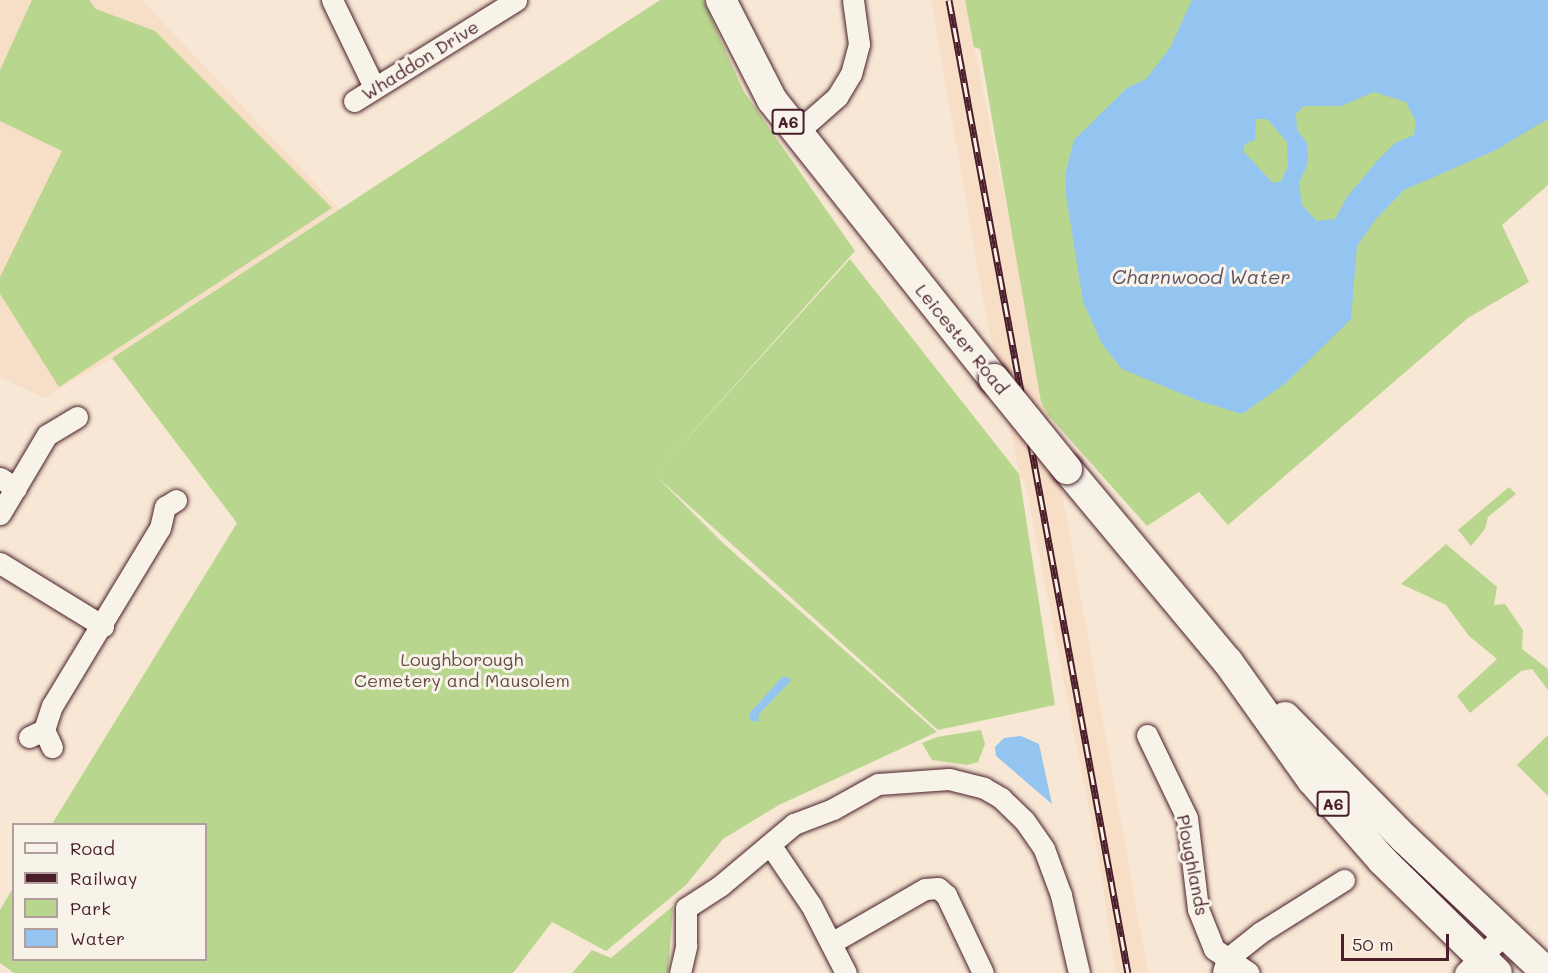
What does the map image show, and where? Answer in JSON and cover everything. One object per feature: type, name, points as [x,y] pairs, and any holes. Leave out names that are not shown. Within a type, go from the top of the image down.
[{"type":"highway","name":"Leicester Road","points":[[720,0],[753,69],[796,133],[1067,469],[1228,662]]},
{"type":"highway","name":"A6","points":[[1228,662],[1441,873],[1547,973]]},
{"type":"highway","name":"A6","points":[[1228,662],[1312,780],[1481,968]]},
{"type":"street","points":[[332,0],[374,87]]},
{"type":"street","name":"Whaddon Drive","points":[[354,101],[487,9],[516,0]]},
{"type":"street","points":[[796,133],[837,96],[851,74],[859,44],[853,0]]},
{"type":"street","points":[[0,514],[8,483],[47,435],[81,416]]},
{"type":"street","points":[[42,738],[52,706],[103,626],[160,528],[165,502]]},
{"type":"street","points":[[0,563],[103,626]]},
{"type":"street","name":"Ploughlands","points":[[1147,735],[1186,818],[1198,909],[1214,949],[1225,966],[1249,973]]},
{"type":"street","points":[[680,973],[686,946],[686,908],[764,850],[794,824],[833,809],[878,784],[963,781],[1001,798],[1024,820],[1044,849],[1061,895],[1076,951],[1079,973]]},
{"type":"street","points":[[764,850],[811,905],[846,973]]},
{"type":"street","points":[[1225,966],[1292,910],[1344,880]]},
{"type":"street","points":[[831,943],[925,889],[938,888],[946,895],[983,973]]},
{"type":"street","points":[[1481,968],[1505,933]]},
{"type":"shaded area","points":[[0,0],[142,0],[339,209],[112,358],[44,398],[0,377]]},
{"type":"shaded area","points":[[931,0],[965,0],[1048,415],[1148,973],[1116,973],[1098,856],[1025,481],[1020,477],[985,309]]},
{"type":"green space","points":[[32,0],[89,0],[96,9],[155,31],[332,208],[59,387],[0,294],[0,277],[62,151],[0,121],[0,70]]},
{"type":"green space","name":"Loughborough Cemetery and Mausolem","points":[[660,0],[703,0],[744,92],[855,251],[654,475],[850,259],[1019,474],[1055,705],[938,730],[656,476],[724,544],[937,732],[779,805],[723,839],[686,885],[606,951],[552,922],[513,973],[14,973],[0,963],[0,910],[12,890],[12,961],[207,961],[207,823],[53,823],[237,523],[112,358]]},
{"type":"green space","points":[[965,0],[1548,0],[1548,185],[1502,225],[1529,282],[1468,318],[1228,525],[1199,492],[1147,526],[1048,415],[1041,402],[980,49],[974,47]]},
{"type":"green space","points":[[1509,487],[1516,494],[1488,517],[1485,529],[1471,546],[1458,530]]},
{"type":"green space","points":[[1446,544],[1497,587],[1494,605],[1505,604],[1523,630],[1522,649],[1548,669],[1548,690],[1532,669],[1521,671],[1470,713],[1457,696],[1497,659],[1469,636],[1446,605],[1401,584]]},
{"type":"green space","points":[[981,730],[985,744],[978,762],[967,765],[932,760],[922,743],[937,737]]},
{"type":"green space","points":[[1548,735],[1548,796],[1517,765]]},
{"type":"green space","points":[[673,906],[668,973],[572,973],[592,950],[611,958]]},
{"type":"water","name":"Charnwood Water","points":[[1192,0],[1548,0],[1548,119],[1496,150],[1404,190],[1376,219],[1357,246],[1351,319],[1286,383],[1242,414],[1199,401],[1122,369],[1102,344],[1083,302],[1066,195],[1065,175],[1074,140],[1127,88],[1146,79],[1170,48]],"holes":[[[1374,92],[1406,102],[1416,122],[1414,135],[1395,143],[1379,159],[1347,197],[1335,219],[1317,221],[1302,205],[1299,183],[1308,163],[1307,143],[1297,130],[1296,114],[1304,106],[1341,106]],[[1256,119],[1267,119],[1287,142],[1288,166],[1281,181],[1273,183],[1243,151],[1245,144],[1255,140]]]},
{"type":"water","points":[[783,676],[791,679],[789,683],[759,714],[758,722],[751,721],[749,714]]},
{"type":"water","points":[[1021,736],[1039,744],[1052,804],[996,756],[995,747],[1004,738]]},
{"type":"railway","points":[[949,0],[1128,973]]}]
